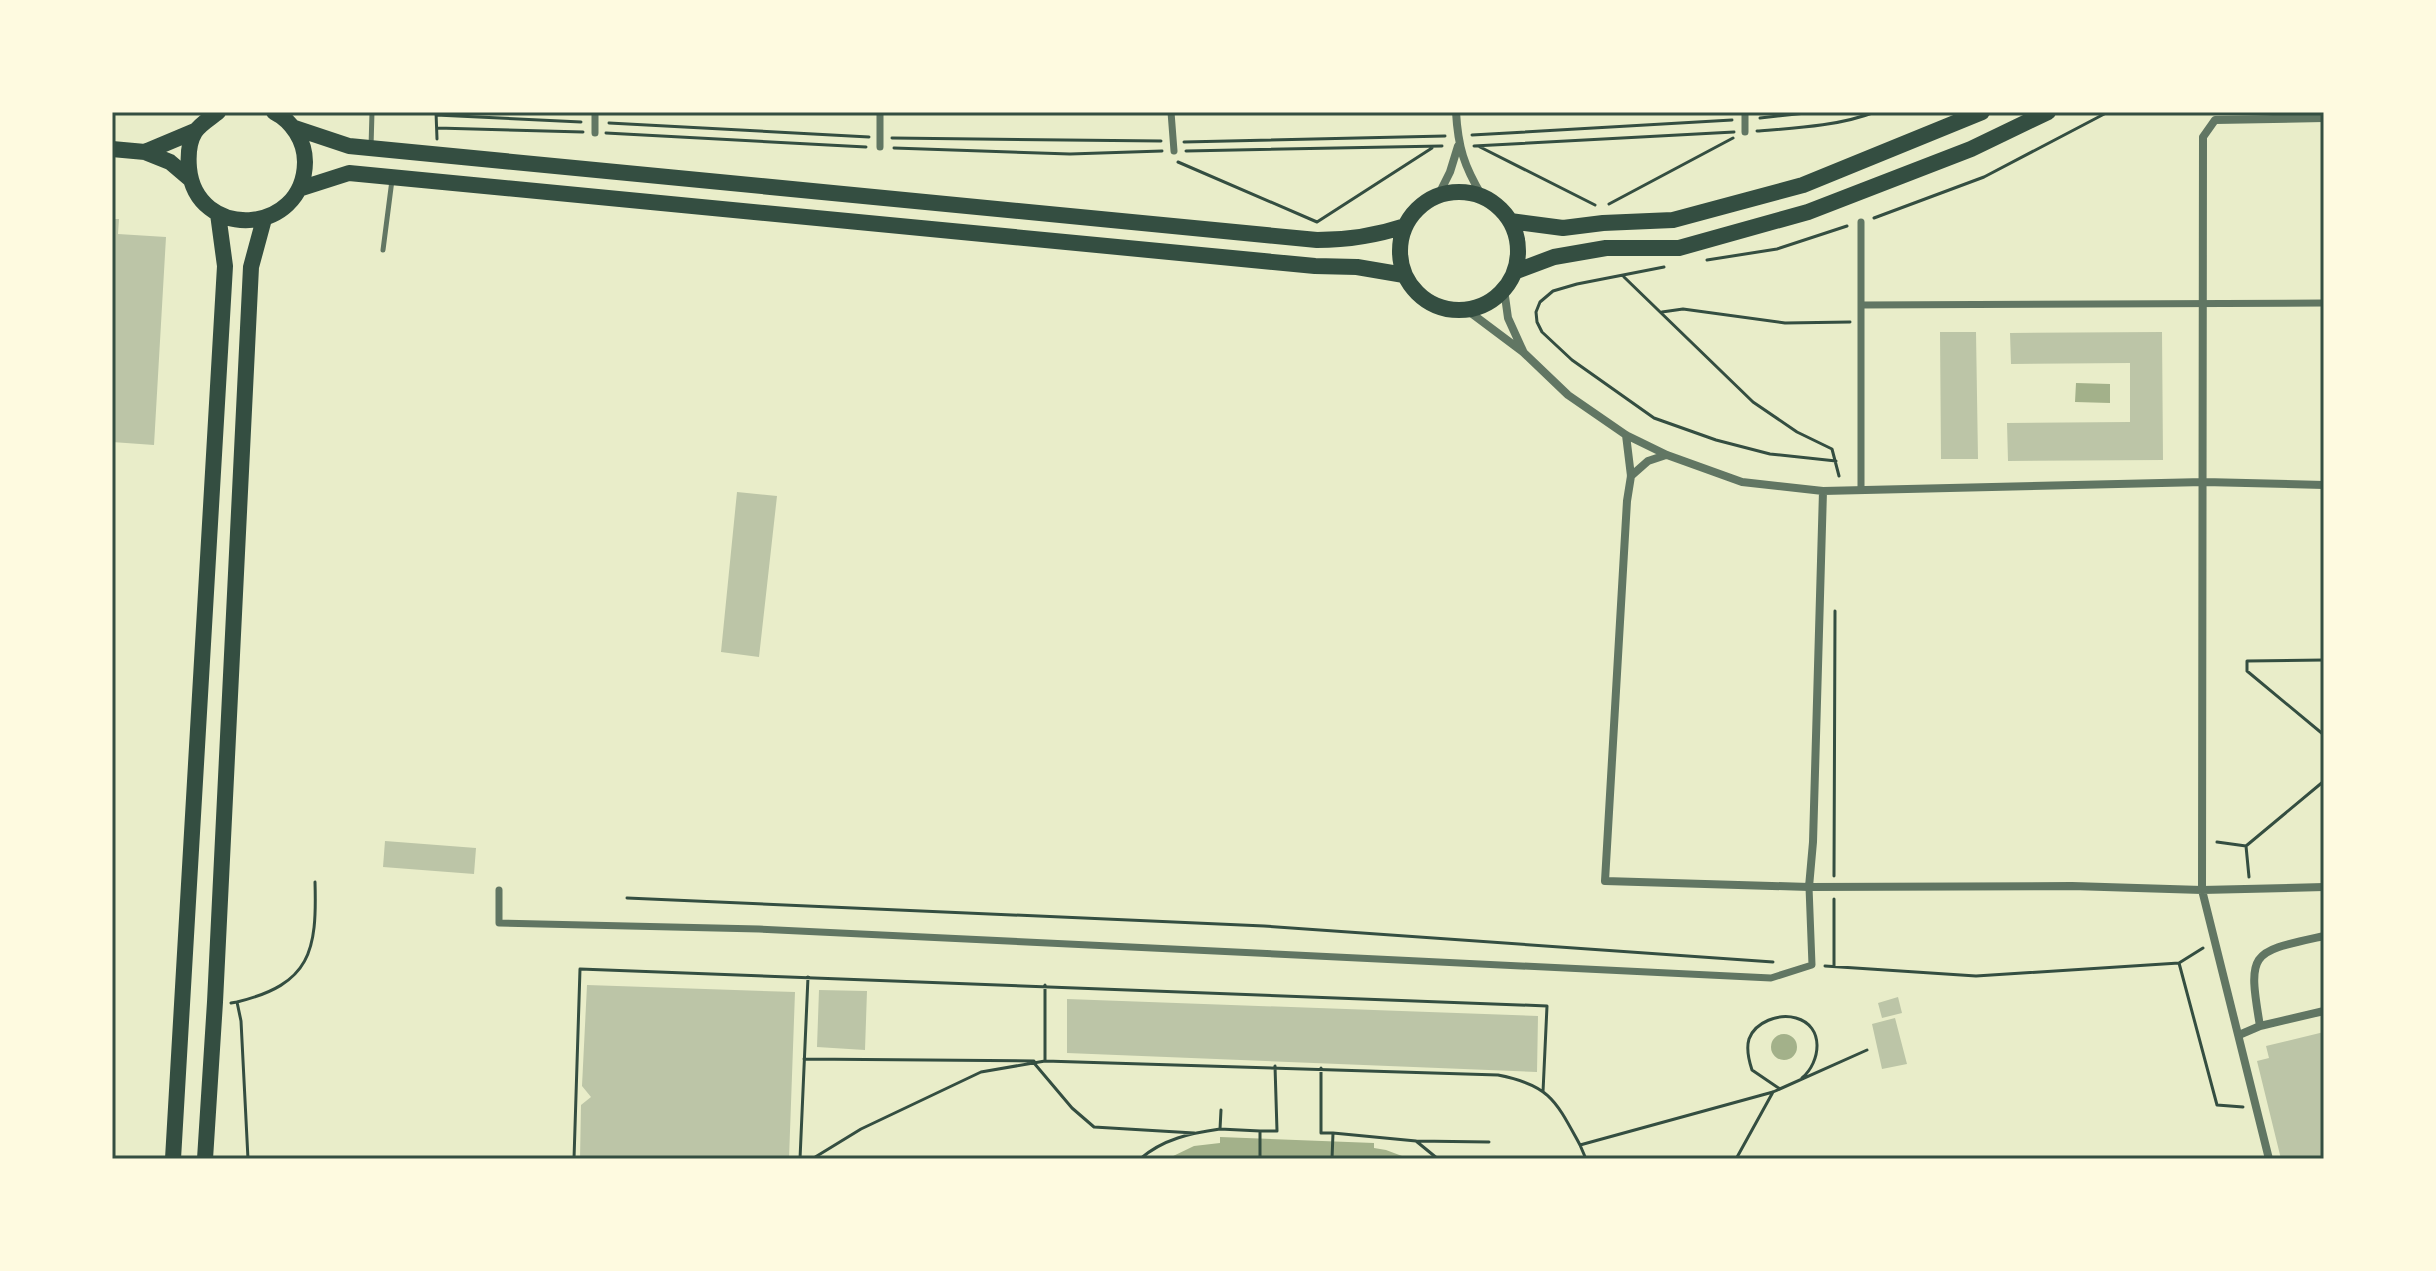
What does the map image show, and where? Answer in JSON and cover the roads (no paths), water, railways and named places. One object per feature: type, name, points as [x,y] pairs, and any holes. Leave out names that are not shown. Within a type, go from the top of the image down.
[{"type":"main road","points":[[145,152],[195,131],[218,112]]},
{"type":"main road","points":[[112,149],[145,152],[170,162],[190,179],[200,199],[218,214],[241,221],[264,219],[285,208],[299,189],[304,173],[305,157],[301,141],[292,127],[274,112]]},
{"type":"main road","points":[[1510,221],[1563,228],[1673,220],[1803,185],[1982,112]]},
{"type":"main road","points":[[1514,272],[1554,257],[1606,248],[1679,248],[1808,212],[1971,149],[2048,112]]},
{"type":"main road","points":[[292,127],[349,146],[1317,240],[1361,239],[1405,226]]},
{"type":"main road","points":[[190,179],[189,146],[195,131]]},
{"type":"main road","points":[[299,189],[349,173],[1300,265],[1357,267],[1404,275]]},
{"type":"main road","points":[[1453,192],[1482,196],[1498,206],[1510,221],[1517,237],[1518,255],[1514,272],[1504,289],[1487,303],[1467,310],[1454,310],[1430,303],[1410,286],[1400,259],[1400,242],[1405,226],[1418,207],[1453,192]]},
{"type":"main road","points":[[173,1159],[225,266],[218,214]]},
{"type":"main road","points":[[205,1159],[217,974],[251,267],[264,219]]},
{"type":"street","points":[[595,112],[595,133]]},
{"type":"street","points":[[880,112],[880,147]]},
{"type":"street","points":[[1171,112],[1173,146]]},
{"type":"street","points":[[1456,112],[1458,140],[1468,172],[1482,196]]},
{"type":"street","points":[[1745,116],[1745,132]]},
{"type":"street","points":[[2269,1159],[2202,890],[2203,137],[2215,120],[2324,118]]},
{"type":"street","points":[[1438,196],[1450,172],[1458,140]]},
{"type":"street","points":[[1861,222],[1861,489]]},
{"type":"street","points":[[1504,289],[1508,318],[1523,352]]},
{"type":"street","points":[[1861,305],[2324,303]]},
{"type":"street","points":[[1467,310],[1523,352],[1568,395],[1626,435],[1667,455],[1742,482],[1823,491],[2204,482],[2324,485]]},
{"type":"street","points":[[1626,435],[1631,476],[1605,881],[1809,887],[2072,886],[2202,890],[2324,887]]},
{"type":"street","points":[[1631,476],[1648,461],[1667,455]]},
{"type":"street","points":[[499,890],[499,923],[775,930],[1771,978],[1812,965],[1809,887],[1813,842],[1823,491]]},
{"type":"street","points":[[2260,1026],[2252,980],[2258,960],[2272,947],[2324,936]]},
{"type":"street","points":[[2239,1035],[2260,1026],[2324,1011]]},
{"type":"lane","points":[[371,148],[372,112]]},
{"type":"lane","points":[[383,250],[392,177]]}]
